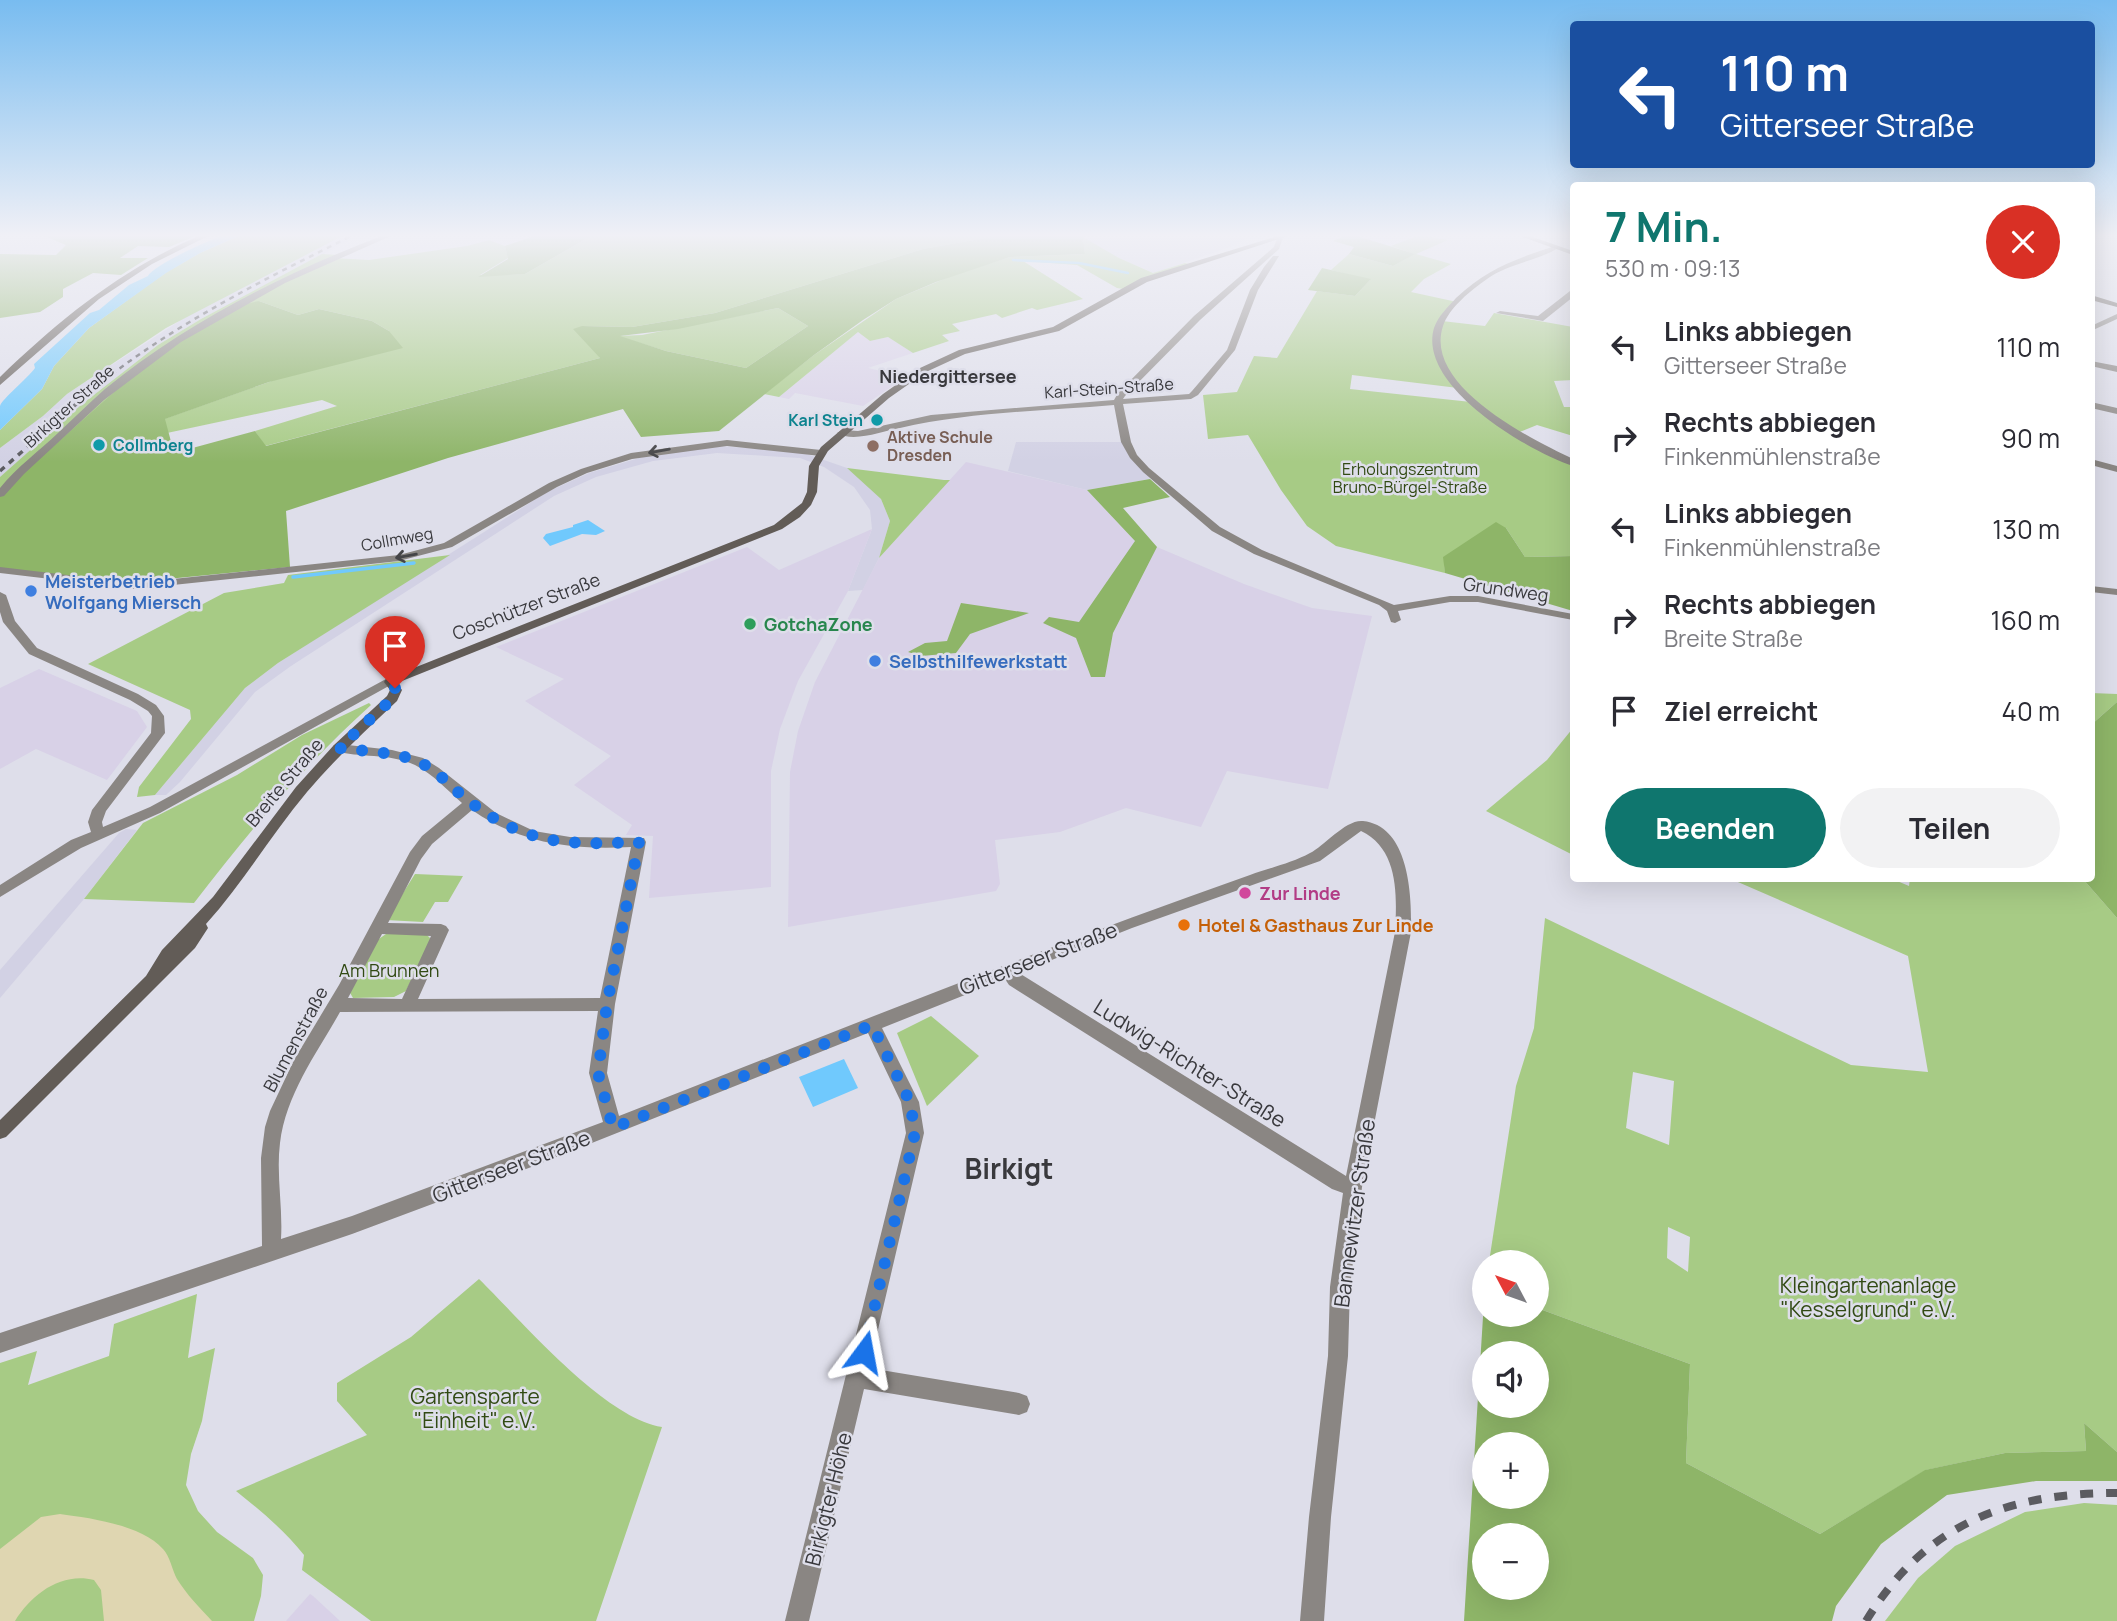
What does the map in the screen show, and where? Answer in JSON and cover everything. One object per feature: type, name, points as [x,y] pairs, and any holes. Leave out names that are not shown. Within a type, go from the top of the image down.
[{"type":"street","points":[[0,382],[50,334],[80,311]]},
{"type":"street","name":"Birkigter Straße","points":[[0,494],[114,386],[190,333],[231,311]]},
{"type":"street","points":[[819,457],[842,433],[881,401],[937,362],[971,349],[1056,329],[1090,311]]},
{"type":"street","points":[[1118,401],[1170,344],[1206,311]]},
{"type":"street","name":"Karl-Stein-Straße","points":[[842,433],[858,434],[931,418],[1118,401],[1183,398],[1196,393],[1232,349],[1245,311]]},
{"type":"street","points":[[1447,311],[1437,331],[1437,350],[1447,373],[1465,395],[1493,417],[1527,440],[1570,462]]},
{"type":"street","points":[[1500,313],[1540,319],[1551,311]]},
{"type":"street","points":[[2095,327],[2117,316]]},
{"type":"street","points":[[2095,322],[2101,324]]},
{"type":"street","points":[[2095,364],[2117,369]]},
{"type":"street","name":"Grundweg","points":[[1118,401],[1126,442],[1133,456],[1146,470],[1216,529],[1266,555],[1393,615],[1450,599],[1478,599],[1570,616]]},
{"type":"street","points":[[2095,406],[2117,411]]},
{"type":"street","name":"Collmweg","points":[[0,570],[135,586],[399,558],[448,545],[536,494],[584,471],[631,456],[727,443],[776,446],[819,457]]},
{"type":"street","name":"Coschützer Straße","points":[[0,892],[50,859],[98,833],[165,804],[390,682],[778,527],[802,511],[808,502],[813,491],[813,468],[819,457]]},
{"type":"street","points":[[2095,463],[2117,469]]},
{"type":"street","points":[[2095,589],[2117,592]]},
{"type":"street","points":[[0,595],[9,622],[33,652],[134,698],[152,708],[158,716],[158,733],[99,810],[95,822],[98,833]]},
{"type":"street","name":"Breite Straße","points":[[0,1130],[67,1070],[152,980],[186,949],[205,917],[301,790],[339,748],[393,698],[396,690],[390,682]]},
{"type":"street","points":[[339,748],[409,758],[429,766],[471,803],[515,830],[551,842],[580,845],[639,842],[607,1004],[598,1073],[613,1128]]},
{"type":"street","name":"Blumenstraße","points":[[271,1250],[273,1230],[269,1169],[274,1129],[287,1089],[427,840],[471,803]]},
{"type":"street","name":"Gitterseer Straße","points":[[0,1343],[393,1210],[613,1128],[1168,908],[1315,857],[1361,825]]},
{"type":"street","name":"Bannewitzer Straße","points":[[1312,1621],[1320,1517],[1336,1377],[1340,1287],[1353,1187],[1399,962],[1405,904],[1401,876],[1387,842],[1380,833],[1361,825]]},
{"type":"street","points":[[376,928],[441,930],[407,1005]]},
{"type":"street","name":"Ludwig-Richter-Straße","points":[[1008,970],[1015,981],[1339,1183],[1353,1187]]},
{"type":"street","points":[[336,1005],[607,1004]]},
{"type":"street","name":"Birkigter Höhe","points":[[797,1621],[859,1377],[915,1133],[910,1102],[872,1025]]},
{"type":"street","points":[[859,1377],[1019,1404]]},
{"type":"shaded area","points":[[195,311],[217,311],[158,345],[81,405],[0,477],[0,448],[67,394]]},
{"type":"shaded area","points":[[858,332],[870,341],[888,337],[913,353],[868,368],[906,377],[863,406],[795,393],[789,399],[779,397]]},
{"type":"shaded area","points":[[1016,442],[1126,442],[1150,479],[1087,490],[1008,471]]},
{"type":"shaded area","points":[[718,446],[801,452],[847,468],[864,481],[881,499],[890,521],[879,558],[863,590],[848,591],[872,529],[870,510],[854,487],[824,467],[800,458],[717,453],[653,461],[596,477],[554,496],[291,666],[255,692],[180,782],[166,795],[155,795],[245,688],[278,663],[547,492],[589,473],[649,455]]},
{"type":"shaded area","points":[[966,462],[1087,490],[1135,541],[1157,547],[1244,584],[1312,608],[1372,616],[1328,789],[1227,771],[1201,827],[1126,808],[1060,832],[995,840],[1000,884],[996,891],[788,927],[790,772],[798,731],[815,682],[879,558]]},
{"type":"shaded area","points":[[872,529],[848,591],[798,681],[780,729],[771,771],[771,887],[649,898],[653,836],[626,835],[632,825],[574,785],[611,756],[525,701],[564,679],[496,647],[747,547],[779,570]]},
{"type":"shaded area","points":[[39,669],[137,711],[147,727],[107,780],[36,749],[0,769],[0,688]]},
{"type":"shaded area","points":[[126,829],[137,830],[84,899],[0,998],[0,970],[119,833]]},
{"type":"shaded area","points":[[310,1594],[313,1596],[340,1621],[286,1621]]},
{"type":"green space","points":[[0,311],[42,311],[40,312],[0,318]]},
{"type":"green space","points":[[113,311],[199,311],[166,328],[67,394],[0,448],[0,430],[42,389],[54,366],[89,328]]},
{"type":"green space","points":[[217,311],[246,311],[0,494],[0,477],[81,405],[158,345]]},
{"type":"green space","points":[[232,311],[286,311],[298,315],[326,311],[372,321],[389,331],[403,348],[269,382],[165,419],[174,453],[255,431],[266,446],[600,358],[573,329],[582,326],[632,327],[715,313],[765,311],[678,329],[620,336],[666,351],[746,368],[808,326],[782,311],[878,311],[814,355],[719,431],[641,437],[623,409],[448,458],[286,511],[290,567],[137,582],[0,570],[0,494],[152,358]]},
{"type":"green space","points":[[286,311],[313,311],[298,315]]},
{"type":"green space","points":[[326,311],[723,311],[632,327],[582,326],[600,358],[265,446],[255,431],[337,406],[322,400],[167,433],[164,419],[269,382],[389,331],[372,321]]},
{"type":"green space","points":[[765,311],[782,311],[808,326],[746,368],[666,351],[617,336],[642,335]]},
{"type":"green space","points":[[879,311],[1024,311],[1002,318],[996,314],[952,324],[960,331],[942,335],[949,341],[913,353],[888,337],[870,341],[858,332],[779,397],[764,394],[814,355]]},
{"type":"green space","name":"Erholungszentrum Bruno-Bürgel-Straße","points":[[1305,311],[1450,311],[1442,321],[1485,326],[1494,313],[1570,326],[1570,380],[1554,381],[1564,407],[1570,407],[1570,435],[1537,425],[1517,433],[1570,461],[1570,556],[1525,557],[1506,528],[1444,557],[1445,573],[1336,546],[1307,526],[1281,490],[1248,435],[1208,439],[1203,395],[1237,392],[1254,356],[1277,358]],"holes":[[[1352,375],[1458,388],[1471,402],[1350,389]]]},
{"type":"green space","points":[[847,468],[950,480],[879,558],[890,521],[881,499]]},
{"type":"green space","points":[[1150,479],[1170,497],[1123,508],[1157,547],[1113,633],[1105,677],[1091,677],[1076,638],[1043,623],[1049,617],[1079,622],[1135,541],[1087,490]]},
{"type":"green space","points":[[1496,522],[1506,528],[1525,557],[1570,556],[1570,610],[1445,573],[1443,557]]},
{"type":"green space","points":[[450,555],[278,663],[245,688],[155,795],[137,797],[139,787],[191,719],[190,710],[88,664],[224,593],[284,583],[288,575]]},
{"type":"green space","points":[[961,603],[1029,613],[970,634],[956,653],[921,656],[908,652],[925,643],[947,641]]},
{"type":"green space","points":[[2095,693],[2117,694],[2117,702],[2095,721]]},
{"type":"green space","points":[[2117,702],[2117,918],[2086,882],[2095,882],[2095,721]]},
{"type":"green space","points":[[369,703],[371,705],[323,751],[278,800],[194,903],[84,899],[143,823],[237,775],[302,735]]},
{"type":"green space","points":[[1570,732],[1570,853],[1486,811],[1547,760]]},
{"type":"green space","name":"Am Brunnen","points":[[415,874],[463,876],[448,902],[435,902],[423,922],[386,920]]},
{"type":"green space","name":"Kleingartenanlage \"Kesselgrund\" e.V.","points":[[1738,882],[1900,882],[1909,886],[1910,882],[2086,882],[2117,918],[2117,1452],[2084,1423],[2086,1451],[2005,1453],[1926,1470],[1820,1534],[1686,1463],[1690,1364],[1549,1312],[1549,1250],[1491,1250],[1516,1086],[1534,1028],[1545,918],[1851,1065],[1928,1072],[1908,956]],"holes":[[[1633,1072],[1674,1081],[1669,1145],[1626,1128]],[[1668,1227],[1690,1237],[1688,1272],[1667,1258]]]},
{"type":"green space","name":"Am Brunnen","points":[[386,934],[426,934],[431,939],[406,991],[394,997],[353,998],[349,991],[376,941]]},
{"type":"green space","points":[[931,1016],[979,1056],[927,1106],[897,1033]]},
{"type":"green space","name":"Gartensparte \"Einheit\" e.V.","points":[[479,1279],[590,1387],[639,1420],[662,1427],[596,1621],[371,1621],[302,1570],[304,1555],[263,1513],[236,1491],[367,1435],[337,1401],[337,1383],[411,1337]]},
{"type":"green space","points":[[197,1294],[188,1358],[215,1348],[202,1421],[191,1454],[186,1485],[198,1511],[217,1532],[253,1558],[263,1575],[254,1621],[0,1621],[0,1363],[37,1351],[28,1385],[109,1356],[114,1324]]},
{"type":"green space","points":[[1549,1312],[1690,1364],[1686,1463],[1820,1534],[1925,1470],[2005,1453],[2086,1451],[2084,1423],[2117,1452],[2117,1481],[2036,1481],[1947,1495],[1881,1544],[1836,1606],[1832,1621],[1464,1621],[1472,1493],[1472,1509],[1549,1509],[1549,1432],[1476,1432],[1477,1418],[1549,1418],[1549,1341],[1482,1341],[1482,1327],[1549,1327]]},
{"type":"green space","points":[[2084,1503],[2117,1505],[2117,1621],[1885,1621],[1918,1578],[1955,1546],[2025,1512]]},
{"type":"sand","points":[[60,1514],[129,1528],[154,1541],[165,1552],[181,1585],[212,1621],[104,1621],[101,1590],[94,1580],[82,1578],[70,1579],[48,1587],[30,1602],[15,1621],[0,1621],[0,1549],[41,1517]]},
{"type":"water","points":[[113,311],[89,328],[54,366],[42,389],[0,430],[2,403],[31,373],[35,368],[34,364],[90,313]]},
{"type":"water","points":[[588,520],[605,531],[596,535],[582,534],[550,546],[543,538],[546,534]]},
{"type":"water","points":[[844,1059],[858,1088],[813,1107],[799,1077]]},
{"type":"waterway","points":[[293,577],[414,563]]},
{"type":"railway","points":[[88,393],[150,347],[208,311]]},
{"type":"railway","points":[[0,471],[91,391]]},
{"type":"railway","points":[[1866,1621],[1889,1588],[1915,1560],[1942,1538],[1972,1521],[2005,1508],[2040,1499],[2117,1493]]},
{"type":"place","name":"Karl Stein","points":[[877,420]]},
{"type":"place","name":"Collmberg","points":[[99,445]]},
{"type":"place","name":"Aktive Schule Dresden","points":[[873,446]]},
{"type":"place","name":"Meisterbetrieb Wolfgang Miersch","points":[[31,591]]},
{"type":"place","name":"GotchaZone","points":[[750,624]]},
{"type":"place","name":"Selbsthilfewerkstatt","points":[[875,661]]},
{"type":"place","name":"Zur Linde","points":[[1245,893]]},
{"type":"place","name":"Hotel & Gasthaus Zur Linde","points":[[1184,925]]},
{"type":"district","name":"Niedergittersee","points":[[948,376]]},
{"type":"district","name":"Birkigt","points":[[1009,1168]]},
{"type":"route","points":[[395,688],[396,694],[393,698],[339,748],[409,758],[429,766],[471,803],[515,830],[551,842],[580,845],[639,842],[607,1004],[598,1073],[613,1128],[872,1025],[910,1102],[915,1133],[864,1352]]}]
